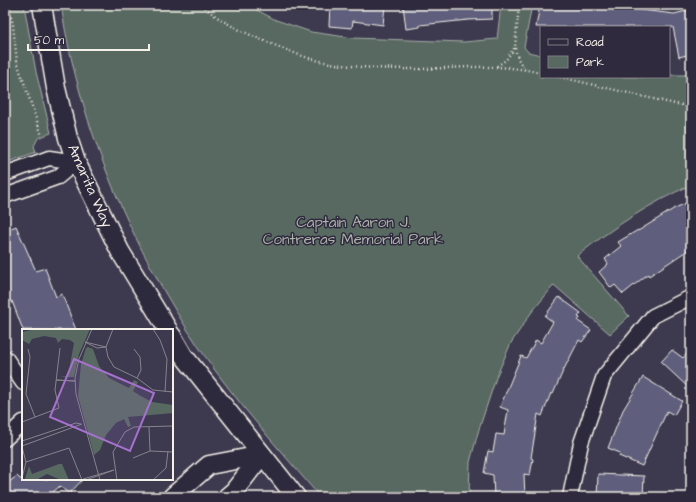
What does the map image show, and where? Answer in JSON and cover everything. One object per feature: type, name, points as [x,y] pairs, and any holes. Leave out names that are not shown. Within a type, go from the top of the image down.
[{"type":"street","name":"Amarita Way","points":[[42,5],[56,88],[68,138],[76,162],[120,251],[167,329]]},
{"type":"street","points":[[5,174],[49,158],[76,162]]},
{"type":"street","points":[[5,196],[58,177],[76,162]]},
{"type":"street","points":[[570,497],[580,443],[604,376],[653,316],[691,297]]},
{"type":"street","points":[[173,338],[184,355],[296,497]]},
{"type":"street","points":[[5,357],[22,382]]},
{"type":"street","points":[[5,439],[22,423]]},
{"type":"street","points":[[172,497],[209,465],[262,455]]},
{"type":"street","points":[[227,497],[234,491],[262,455]]},
{"type":"path","points":[[10,5],[17,62],[42,136]]},
{"type":"path","points":[[202,5],[233,27],[277,46],[318,61],[362,67],[405,68],[496,66],[526,69],[540,73]]},
{"type":"path","points":[[519,5],[515,47],[520,64],[526,69]]},
{"type":"path","points":[[496,66],[506,60],[515,47]]},
{"type":"path","points":[[564,78],[676,104],[691,106]]},
{"type":"green space","points":[[5,5],[24,5],[36,72],[51,133],[38,138],[34,146],[36,152],[5,163],[5,146],[7,145],[5,138]]},
{"type":"green space","name":"Captain Aaron J. Contreras Memorial Park","points":[[61,5],[247,5],[276,20],[311,32],[353,38],[464,42],[497,39],[501,5],[532,5],[524,47],[528,52],[540,55],[540,78],[670,78],[670,75],[691,75],[691,185],[632,217],[577,256],[629,316],[610,334],[554,285],[531,313],[511,343],[497,375],[470,462],[469,497],[320,497],[259,426],[215,371],[177,312],[153,271],[112,186],[81,97]]},
{"type":"building","points":[[330,5],[385,5],[383,25],[353,21],[352,28],[329,26]]},
{"type":"building","points":[[403,5],[492,5],[492,19],[420,25],[420,27],[406,29]]},
{"type":"building","points":[[540,5],[634,5],[633,9],[674,14],[691,10],[691,54],[679,57],[673,27],[670,26],[536,27]]},
{"type":"building","points":[[691,201],[691,248],[649,276],[648,274],[623,294],[615,285],[611,288],[599,272],[608,264],[605,259],[621,246],[618,242],[675,208]]},
{"type":"building","points":[[16,226],[36,271],[45,268],[56,297],[62,294],[76,329],[23,329],[12,301],[5,304],[5,231]]},
{"type":"building","points":[[559,297],[581,313],[578,317],[580,318],[578,321],[591,330],[582,342],[579,340],[553,394],[551,393],[542,416],[538,414],[531,458],[533,459],[530,475],[524,474],[525,497],[494,497],[493,475],[484,473],[488,451],[493,452],[496,434],[504,435],[508,410],[500,407],[521,356],[526,358],[536,340],[541,343],[553,322],[545,316]]},
{"type":"building","points":[[691,349],[691,390],[661,362],[672,350],[683,358]]},
{"type":"building","points":[[643,377],[682,401],[674,415],[667,411],[642,466],[619,456],[620,453],[608,448],[623,410]]},
{"type":"building","points":[[598,474],[644,476],[643,497],[597,497]]},
{"type":"building","points":[[17,476],[22,480],[82,480],[69,494],[60,486],[47,497],[10,497],[5,490],[5,485]]}]
